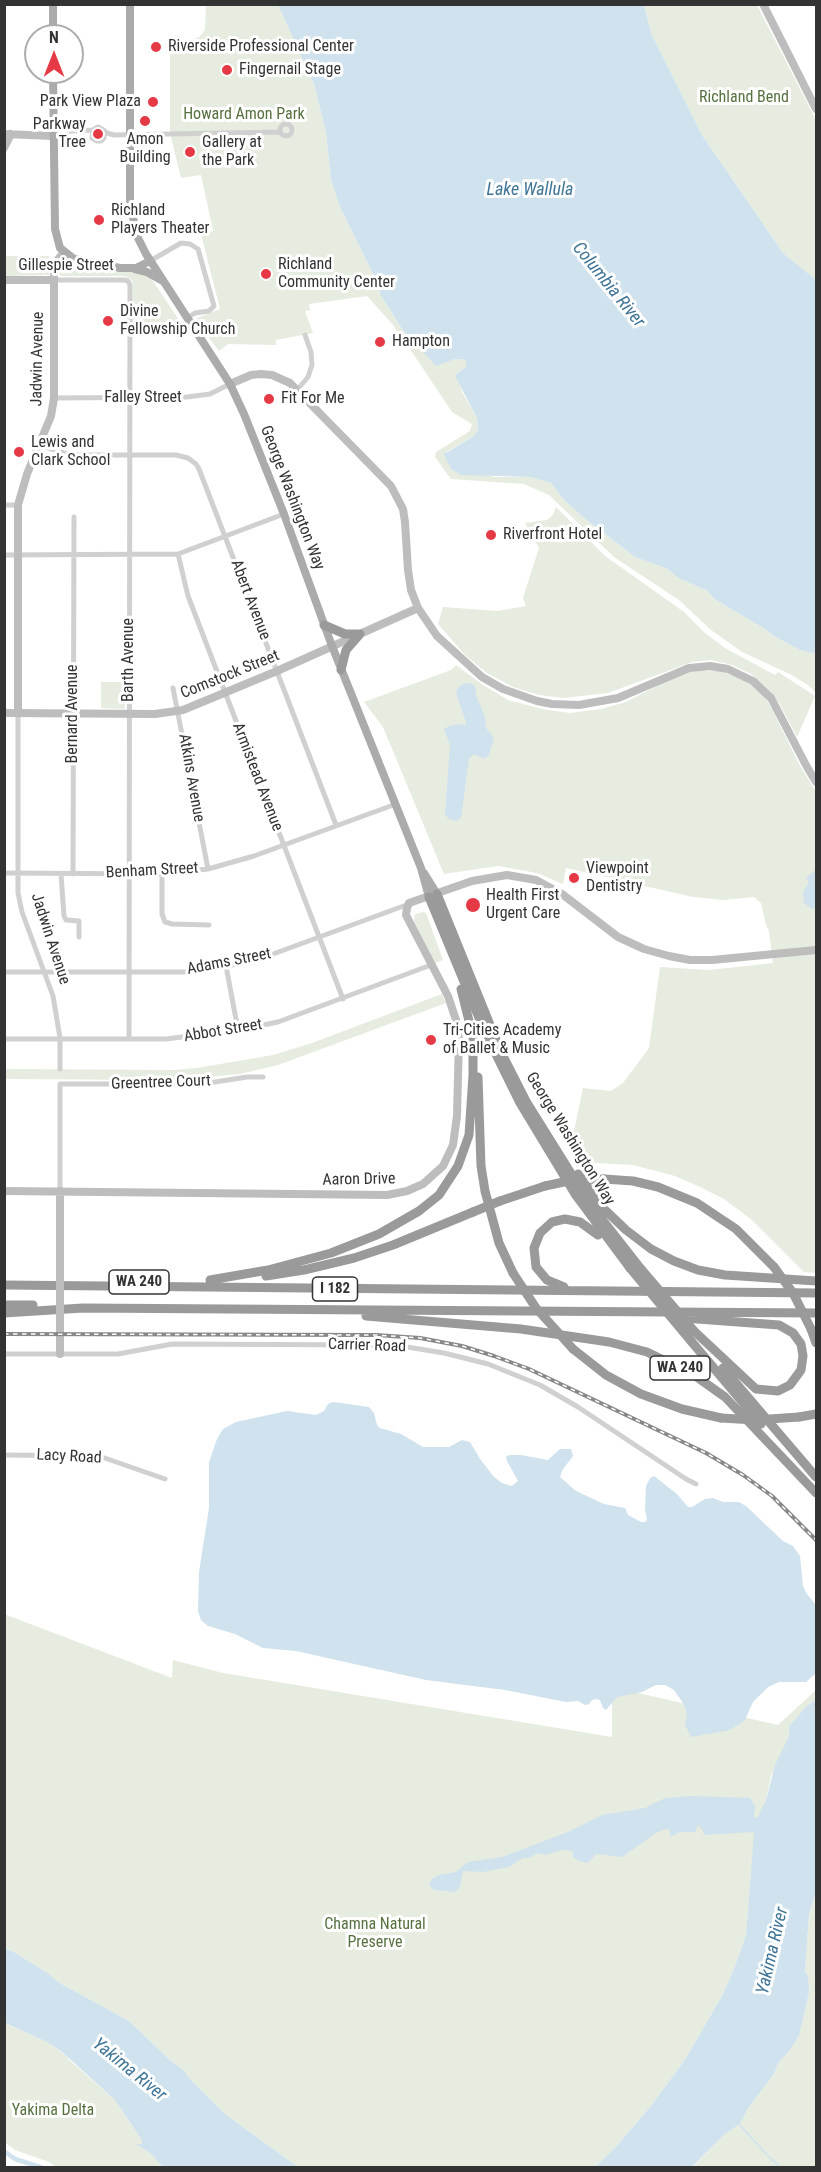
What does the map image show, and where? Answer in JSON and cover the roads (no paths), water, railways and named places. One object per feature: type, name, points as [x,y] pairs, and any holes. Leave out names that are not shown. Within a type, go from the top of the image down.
[{"type":"highway","points":[[324,625],[345,634],[360,634]]},
{"type":"highway","points":[[341,670],[346,650],[360,634]]},
{"type":"highway","name":"George Washington Way","points":[[433,895],[452,956],[494,1053],[535,1131],[580,1201],[629,1267],[812,1479]]},
{"type":"highway","name":"George Washington Way","points":[[433,895],[501,1052],[527,1102],[577,1185],[641,1269],[694,1331],[812,1479]]},
{"type":"highway","points":[[452,956],[473,1033],[478,1079],[482,1179],[496,1234],[513,1274],[536,1308],[573,1349],[606,1375],[641,1394],[682,1409],[721,1418],[755,1420],[816,1414]]},
{"type":"highway","points":[[210,1280],[298,1263],[341,1250],[409,1218],[439,1195],[458,1166],[469,1135],[473,1033]]},
{"type":"highway","points":[[527,1102],[604,1209],[651,1249],[674,1261],[710,1273],[737,1277],[816,1281]]},
{"type":"highway","name":"WA 240","points":[[68,1286],[96,1283],[210,1280],[278,1274],[354,1258],[393,1245],[500,1201],[545,1186],[573,1180],[633,1181],[658,1187],[697,1203],[736,1229],[774,1267],[793,1293],[816,1343]]},
{"type":"highway","points":[[602,1291],[566,1287],[543,1277],[536,1267],[534,1254],[535,1242],[543,1228],[557,1220],[580,1222],[591,1228],[629,1267]]},
{"type":"highway","name":"I 182","points":[[4,1285],[816,1293]]},
{"type":"highway","name":"I 182","points":[[4,1305],[83,1308],[816,1314]]},
{"type":"highway","points":[[4,1313],[83,1308]]},
{"type":"highway","name":"WA 240","points":[[280,1310],[482,1324],[561,1334],[635,1348],[694,1375],[725,1397],[812,1479],[816,1493]]},
{"type":"highway","points":[[604,1312],[779,1325],[793,1333],[801,1344],[803,1356],[801,1370],[795,1380],[784,1388],[772,1392],[756,1389],[749,1385],[694,1331]]},
{"type":"main road","points":[[52,4],[53,24]]},
{"type":"main road","name":"George Washington Way","points":[[130,4],[131,209],[138,240],[230,384],[284,514],[341,670],[433,895]]},
{"type":"main road","points":[[53,84],[51,134],[55,231],[59,246],[64,252],[82,261],[147,272],[164,282]]},
{"type":"main road","points":[[132,269],[150,261]]},
{"type":"street","points":[[763,4],[816,109]]},
{"type":"street","points":[[51,134],[98,128],[112,135],[280,132]]},
{"type":"street","points":[[92,138],[93,130]]},
{"type":"street","points":[[4,148],[8,134],[82,136],[101,141],[105,136],[104,131]]},
{"type":"street","points":[[150,261],[181,243],[190,244],[198,249],[214,306],[209,311],[197,312],[187,318]]},
{"type":"street","name":"Jadwin Avenue","points":[[60,1069],[60,1038],[55,1006],[22,912],[18,893],[18,505],[51,416],[54,398],[55,264],[64,252]]},
{"type":"street","name":"Gillespie Street","points":[[4,280],[128,281]]},
{"type":"street","name":"Barth Avenue","points":[[128,281],[130,285],[129,1039]]},
{"type":"street","points":[[297,390],[308,377],[312,365],[311,352],[305,336]]},
{"type":"street","points":[[230,384],[251,375],[267,374],[284,379],[393,488],[403,509],[411,590],[418,608],[437,636],[473,670],[503,689],[537,701],[579,705],[618,698],[670,675],[698,667],[719,667],[739,673],[753,681],[771,698],[816,782]]},
{"type":"street","name":"Falley Street","points":[[54,398],[196,397],[217,392],[230,384]]},
{"type":"street","points":[[39,446],[66,454],[129,455]]},
{"type":"street","name":"Abert Avenue","points":[[129,455],[176,455],[188,458],[199,469],[336,825]]},
{"type":"street","points":[[4,505],[18,505]]},
{"type":"street","points":[[4,555],[178,554],[284,514]]},
{"type":"street","name":"Bernard Avenue","points":[[73,873],[74,517]]},
{"type":"street","name":"Armistead Avenue","points":[[178,554],[188,596],[343,999]]},
{"type":"street","name":"Comstock Street","points":[[4,713],[155,714],[178,711],[225,694],[418,608]]},
{"type":"street","name":"Atkins Avenue","points":[[173,688],[208,868]]},
{"type":"street","name":"Benham Street","points":[[4,873],[162,874],[208,868],[236,862],[284,846],[396,804]]},
{"type":"street","points":[[61,873],[64,916],[66,920],[79,921],[79,937]]},
{"type":"street","points":[[162,874],[162,914],[165,922],[209,925]]},
{"type":"street","points":[[409,903],[481,878],[521,876],[553,888],[618,937],[656,953],[690,960],[712,960],[816,950]]},
{"type":"street","name":"Adams Street","points":[[4,972],[188,972],[226,966],[265,957],[409,903]]},
{"type":"street","name":"Aaron Drive","points":[[4,1191],[387,1195],[407,1191],[423,1184],[443,1166],[453,1145],[459,1039],[453,1009],[406,915],[409,903]]},
{"type":"street","name":"Abbot Street","points":[[4,1039],[166,1039],[238,1030],[278,1022],[431,965]]},
{"type":"street","points":[[226,966],[238,1030]]},
{"type":"street","name":"Greentree Court","points":[[60,1191],[60,1084],[176,1084],[263,1077]]},
{"type":"street","points":[[60,1191],[60,1354]]},
{"type":"street","name":"Carrier Road","points":[[4,1354],[124,1353],[172,1344],[373,1345],[444,1353],[499,1368],[545,1388],[696,1484]]},
{"type":"street","name":"Lacy Road","points":[[4,1455],[99,1456],[165,1479]]},
{"type":"water","name":"Lake Wallula","points":[[278,5],[644,5],[651,33],[702,135],[783,253],[816,280],[816,654],[800,650],[774,636],[716,600],[706,590],[678,578],[668,569],[635,557],[583,517],[563,499],[551,483],[531,477],[461,475],[451,469],[444,454],[474,436],[478,429],[477,418],[456,378],[456,374],[466,367],[466,360],[455,359],[436,366],[404,332],[380,294],[378,284],[340,207],[331,180],[326,133],[314,84]]},
{"type":"water","points":[[470,683],[475,686],[476,695],[485,717],[486,728],[494,738],[489,755],[484,759],[474,754],[469,759],[461,818],[456,821],[445,815],[450,745],[444,729],[460,724],[466,725],[456,693],[463,684]]},
{"type":"water","points":[[816,869],[816,908],[812,909],[804,903],[803,892],[809,882],[806,878]]},
{"type":"water","points":[[333,1402],[369,1407],[380,1428],[401,1434],[423,1447],[449,1447],[462,1440],[470,1442],[494,1477],[512,1486],[518,1481],[507,1461],[506,1457],[509,1455],[548,1460],[560,1449],[571,1449],[573,1456],[560,1477],[576,1491],[604,1504],[625,1508],[628,1515],[641,1522],[647,1520],[646,1486],[650,1478],[654,1476],[677,1494],[688,1507],[713,1498],[723,1502],[739,1502],[783,1541],[793,1546],[800,1556],[803,1586],[816,1605],[816,1673],[806,1682],[779,1682],[768,1687],[753,1702],[745,1720],[730,1730],[691,1737],[685,1725],[687,1713],[683,1703],[674,1690],[665,1685],[656,1685],[642,1692],[617,1697],[606,1710],[600,1700],[596,1699],[585,1705],[578,1701],[566,1702],[505,1690],[426,1680],[296,1651],[263,1648],[235,1634],[208,1626],[201,1620],[198,1611],[199,1572],[209,1508],[209,1462],[217,1439],[223,1429],[236,1422],[287,1411],[316,1415]]},
{"type":"water","name":"Yakima River","points":[[816,1699],[816,1892],[809,1914],[805,1972],[808,1976],[809,1993],[799,2036],[778,2063],[774,2074],[749,2107],[740,2124],[725,2134],[692,2167],[595,2167],[651,2106],[686,2058],[723,1994],[746,1935],[754,1832],[704,1835],[698,1825],[695,1832],[680,1832],[670,1837],[670,1830],[665,1829],[622,1857],[596,1854],[588,1863],[573,1857],[573,1851],[563,1850],[545,1855],[538,1853],[529,1858],[523,1858],[509,1867],[483,1872],[463,1871],[460,1887],[455,1892],[434,1890],[429,1885],[432,1879],[439,1875],[456,1872],[468,1862],[502,1857],[568,1832],[602,1815],[645,1808],[665,1798],[691,1796],[750,1798],[755,1806],[754,1817],[757,1818],[766,1800],[775,1765],[789,1736],[789,1726]]},
{"type":"water","name":"Yakima River","points":[[4,1948],[49,1974],[58,1982],[129,2021],[171,2061],[185,2071],[188,2077],[225,2114],[298,2167],[163,2167],[150,2153],[136,2144],[142,2144],[142,2140],[114,2099],[62,2052],[47,2042],[5,2023]]},
{"type":"waterway","points":[[740,2125],[781,2168]]},
{"type":"waterway","points":[[4,2151],[15,2159],[43,2168]]},
{"type":"railway","points":[[4,1334],[376,1335],[420,1338],[462,1346],[529,1369],[706,1453],[772,1496],[816,1540]]},
{"type":"place","name":"Riverside Professional Center","points":[[156,47]]},
{"type":"place","name":"Fingernail Stage","points":[[227,70]]},
{"type":"place","name":"Park View Plaza","points":[[153,102]]},
{"type":"place","name":"Amon Building","points":[[145,121]]},
{"type":"place","name":"Parkway Tree","points":[[98,134]]},
{"type":"place","name":"Gallery at the Park","points":[[190,152]]},
{"type":"place","name":"Richland Players Theater","points":[[99,220]]},
{"type":"place","name":"Richland Community Center","points":[[266,274]]},
{"type":"place","name":"Divine Fellowship Church","points":[[108,321]]},
{"type":"place","name":"Hampton","points":[[380,342]]},
{"type":"place","name":"Fit For Me","points":[[269,399]]},
{"type":"place","name":"Lewis and Clark School","points":[[19,452]]},
{"type":"place","name":"Riverfront Hotel","points":[[491,535]]},
{"type":"place","name":"Viewpoint Dentistry","points":[[574,878]]},
{"type":"place","name":"Health First Urgent Care","points":[[473,905]]},
{"type":"place","name":"Tri-Cities Academy of Ballet & Music","points":[[431,1040]]},
{"type":"park label","name":"Richland Bend","points":[[744,98]]},
{"type":"park label","name":"Howard Amon Park","points":[[244,115]]},
{"type":"park label","name":"Chamna Natural Preserve","points":[[375,1934]]},
{"type":"park label","name":"Yakima Delta","points":[[53,2111]]},
{"type":"water label","name":"Columbia River","points":[[608,285]]}]
